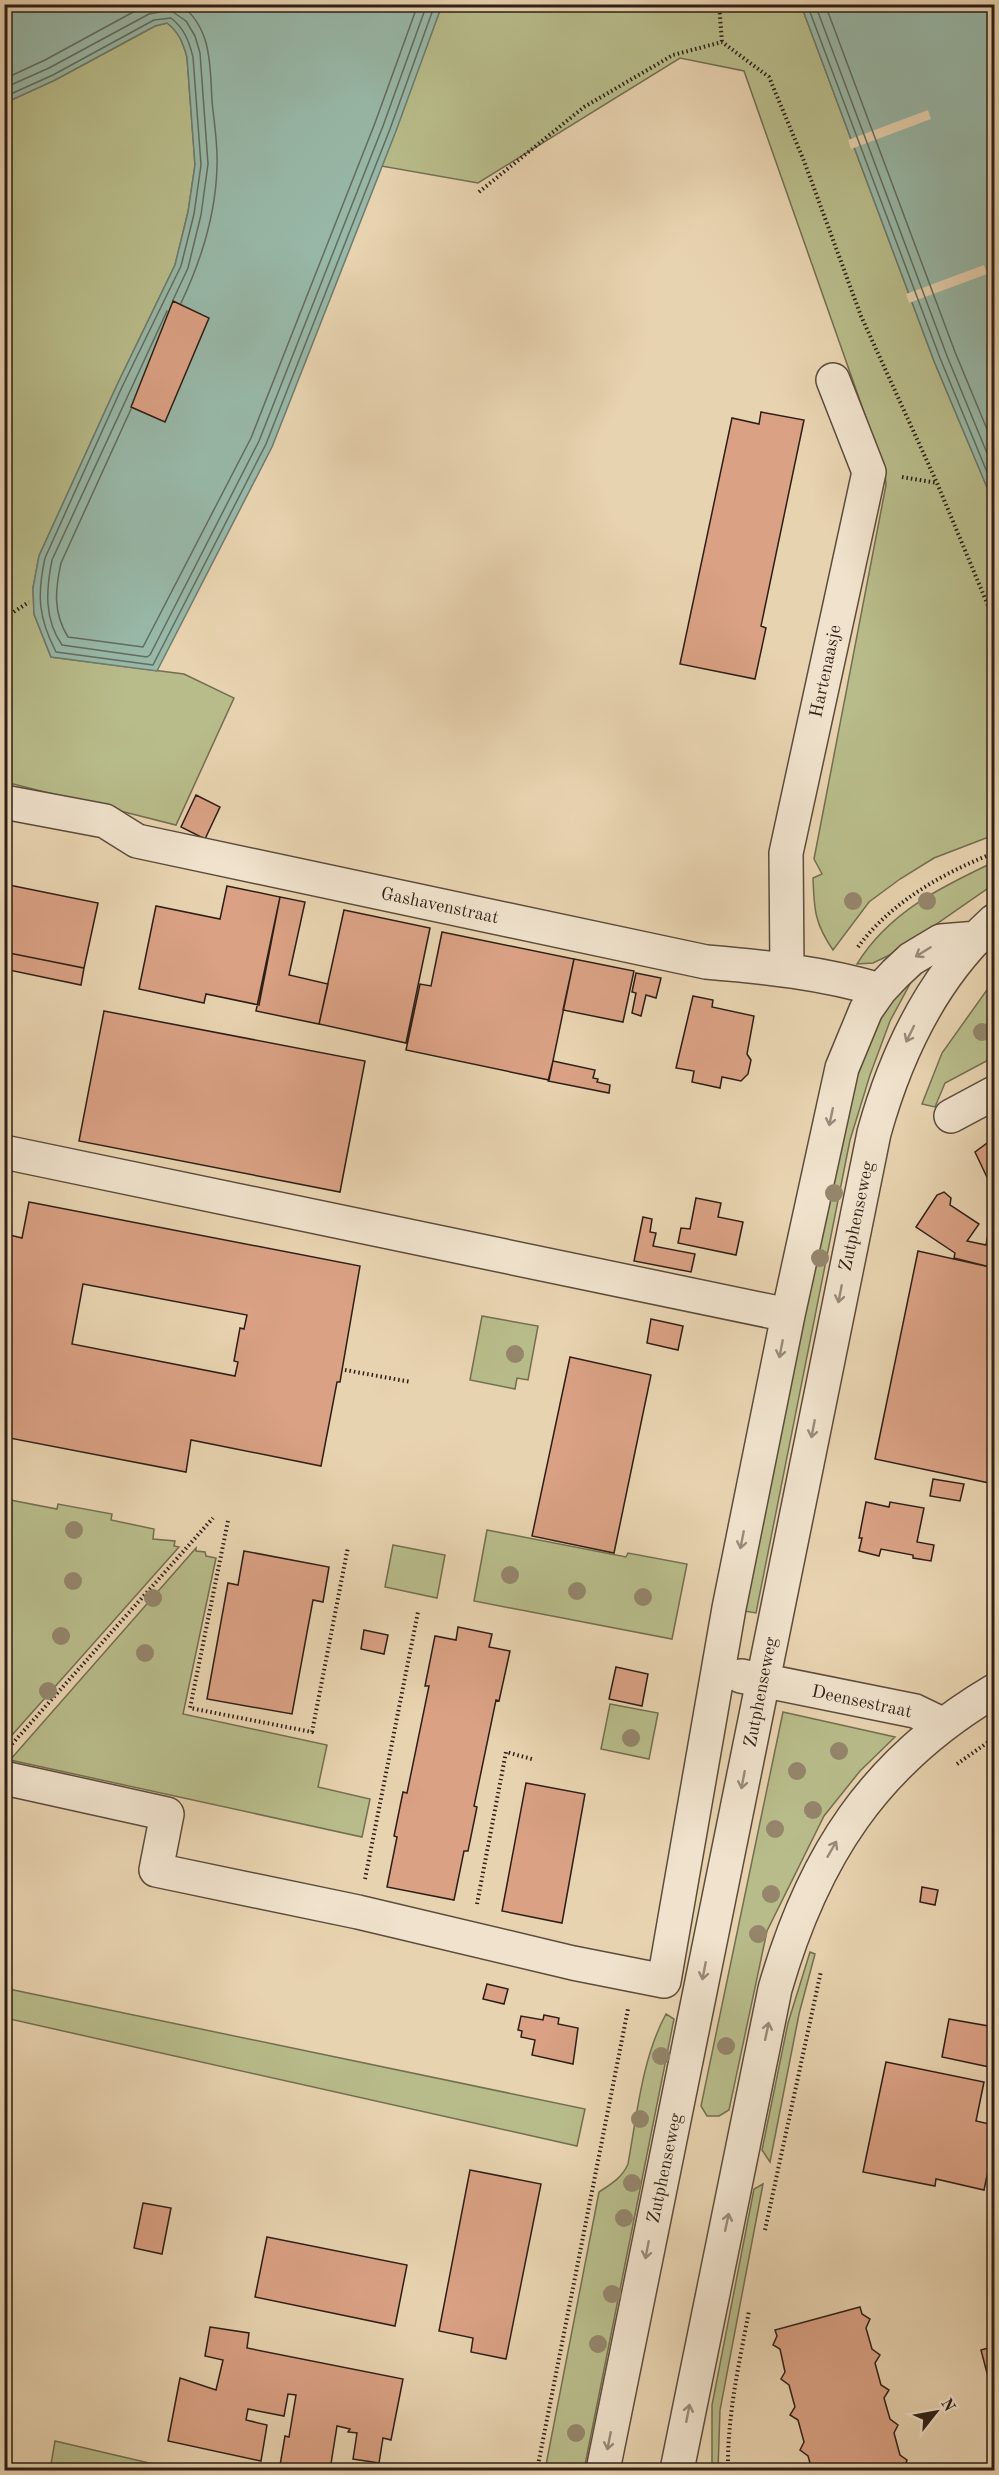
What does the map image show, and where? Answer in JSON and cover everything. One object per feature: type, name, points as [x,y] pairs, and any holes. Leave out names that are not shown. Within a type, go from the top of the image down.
[{"type":"street","name":"Hartenaasje","points":[[787,969],[786,853],[869,472],[833,380]]},
{"type":"street","name":"Gashavenstraat","points":[[4,802],[105,821],[137,841],[706,962],[787,969],[840,978],[880,990]]},
{"type":"street","name":"Zutphenseweg","points":[[470,1940],[664,1981],[729,1608],[788,1315],[842,1068],[856,1032],[880,990],[910,960],[941,941],[986,929]]},
{"type":"street","name":"Zutphenseweg","points":[[603,2470],[864,1176],[882,1105],[911,1030],[948,973],[986,929]]},
{"type":"street","points":[[951,1116],[994,1093]]},
{"type":"street","points":[[4,1152],[788,1315]]},
{"type":"street","name":"Deensestraat","points":[[718,1671],[915,1711],[942,1724]]},
{"type":"street","points":[[676,2470],[775,1989],[787,1948],[821,1869],[853,1817],[900,1762],[942,1724],[994,1691]]},
{"type":"street","points":[[7,1763],[167,1814],[156,1870],[358,1912],[470,1940]]},
{"type":"path","points":[[719,4],[722,42],[769,77],[864,315],[994,620]]},
{"type":"path","points":[[479,192],[584,106],[672,55],[722,42]]},
{"type":"path","points":[[804,161],[809,159]]},
{"type":"path","points":[[4,621],[9,615],[29,603]]},
{"type":"path","points":[[840,978],[859,945],[880,922],[912,895],[994,853]]},
{"type":"path","points":[[345,1370],[411,1382]]},
{"type":"path","points":[[7,1763],[213,1518]]},
{"type":"path","points":[[228,1521],[190,1708],[312,1732],[348,1547]]},
{"type":"path","points":[[358,1912],[418,1612]]},
{"type":"path","points":[[954,1766],[994,1738]]},
{"type":"path","points":[[470,1940],[506,1752],[532,1759]]},
{"type":"path","points":[[763,2239],[821,1970]]},
{"type":"path","points":[[728,2470],[728,2445],[735,2391],[749,2309]]},
{"type":"green space","points":[[442,5],[801,5],[934,361],[994,504],[994,835],[934,858],[900,879],[869,902],[833,950],[822,932],[817,916],[813,878],[822,874],[814,859],[886,485],[885,472],[744,71],[680,58],[478,183],[381,166]]},
{"type":"green space","points":[[167,23],[180,38],[187,57],[195,165],[188,212],[175,265],[39,556],[33,588],[34,614],[51,657],[184,674],[234,698],[176,825],[5,782],[4,103],[55,80],[155,26]]},
{"type":"green space","points":[[994,862],[994,884],[896,952],[873,963],[857,964],[884,930],[900,915],[955,881]]},
{"type":"green space","points":[[918,969],[890,1021],[850,1140],[756,1613],[738,1610],[864,1035]]},
{"type":"green space","points":[[994,980],[994,1057],[945,1083],[935,1107],[922,1104],[942,1053]]},
{"type":"green space","points":[[482,1316],[538,1326],[528,1380],[517,1378],[515,1389],[470,1380]]},
{"type":"green space","points":[[5,1499],[57,1509],[58,1504],[112,1514],[111,1520],[154,1529],[153,1539],[175,1541],[174,1546],[179,1547],[5,1743]]},
{"type":"green space","points":[[487,1530],[626,1557],[628,1553],[687,1564],[672,1639],[474,1601]]},
{"type":"green space","points":[[393,1545],[445,1555],[437,1598],[385,1587]]},
{"type":"green space","points":[[196,1548],[196,1551],[205,1552],[206,1556],[216,1558],[183,1714],[327,1745],[318,1787],[370,1799],[362,1837],[10,1760]]},
{"type":"green space","points":[[610,1704],[658,1713],[649,1759],[601,1749]]},
{"type":"green space","points":[[783,1712],[895,1737],[860,1771],[824,1816],[767,1931],[729,2110],[719,2116],[707,2116],[701,2106]]},
{"type":"green space","points":[[810,1952],[815,1954],[799,2014],[770,2162],[762,2150],[788,2023]]},
{"type":"green space","points":[[4,1988],[585,2109],[577,2146],[5,2018]]},
{"type":"green space","points":[[666,2014],[674,2019],[584,2470],[545,2470],[599,2192],[619,2177],[628,2164],[646,2068],[651,2049]]},
{"type":"green space","points":[[763,2184],[720,2410],[718,2470],[712,2470],[712,2405],[754,2189]]},
{"type":"green space","points":[[55,2441],[179,2470],[50,2470]]},
{"type":"water","points":[[4,5],[442,5],[396,131],[272,447],[157,671],[51,657],[34,614],[33,588],[39,556],[175,265],[188,212],[195,165],[187,57],[180,38],[171,26],[167,23],[155,26],[55,80],[5,103]]},
{"type":"water","points":[[801,5],[994,5],[994,504],[934,361]]},
{"type":"pier","points":[[928,110],[931,119],[851,149],[848,140]]},
{"type":"pier","points":[[984,265],[987,274],[909,303],[906,294]]},
{"type":"building","points":[[173,301],[209,318],[165,422],[131,407]]},
{"type":"building","points":[[761,412],[804,420],[761,626],[766,628],[755,679],[680,664],[732,418],[759,424]]},
{"type":"building","points":[[196,795],[220,807],[205,839],[181,827]]},
{"type":"building","points":[[4,884],[98,903],[84,968],[4,952]]},
{"type":"building","points":[[227,886],[280,897],[259,1005],[206,994],[204,1003],[139,989],[156,906],[220,919]]},
{"type":"building","points":[[280,897],[305,902],[289,975],[328,984],[319,1024],[256,1011]]},
{"type":"building","points":[[344,910],[430,928],[406,1043],[319,1024]]},
{"type":"building","points":[[442,932],[574,959],[549,1080],[406,1050],[420,984],[431,986]]},
{"type":"building","points":[[4,952],[84,968],[81,985],[4,969]]},
{"type":"building","points":[[574,959],[634,971],[623,1022],[563,1010]]},
{"type":"building","points":[[636,973],[661,978],[656,998],[646,995],[641,1016],[632,1013],[636,993],[632,992]]},
{"type":"building","points":[[693,996],[713,1000],[712,1007],[754,1016],[747,1054],[751,1060],[748,1074],[741,1081],[722,1077],[720,1088],[692,1082],[694,1071],[676,1068]]},
{"type":"building","points":[[104,1011],[365,1061],[340,1192],[79,1141]]},
{"type":"building","points":[[553,1061],[595,1070],[593,1078],[598,1079],[597,1082],[610,1085],[609,1093],[548,1081]]},
{"type":"building","points":[[994,1138],[994,1192],[975,1152]]},
{"type":"building","points":[[944,1192],[951,1198],[950,1205],[979,1224],[967,1241],[986,1245],[988,1234],[994,1236],[994,1268],[954,1258],[955,1253],[916,1227],[937,1195]]},
{"type":"building","points":[[696,1198],[721,1203],[718,1217],[743,1222],[736,1255],[678,1243],[681,1228],[690,1229]]},
{"type":"building","points":[[29,1202],[360,1266],[340,1382],[337,1382],[321,1466],[191,1440],[186,1472],[4,1437],[4,1331],[10,1303],[4,1302],[4,1242],[10,1235],[22,1238]],"holes":[[[83,1284],[247,1315],[244,1329],[240,1328],[234,1361],[238,1362],[235,1376],[72,1344]]]},
{"type":"building","points":[[643,1217],[652,1219],[650,1232],[656,1233],[653,1246],[695,1254],[691,1272],[634,1261]]},
{"type":"building","points":[[918,1251],[994,1268],[994,1484],[875,1459]]},
{"type":"building","points":[[651,1319],[683,1326],[678,1350],[647,1343]]},
{"type":"building","points":[[570,1357],[651,1375],[614,1553],[532,1536]]},
{"type":"building","points":[[933,1479],[964,1484],[960,1501],[930,1496]]},
{"type":"building","points":[[866,1502],[889,1507],[890,1502],[924,1508],[917,1542],[934,1545],[931,1561],[881,1549],[879,1556],[859,1551],[862,1538],[859,1538]]},
{"type":"building","points":[[244,1551],[329,1567],[323,1602],[313,1600],[292,1714],[207,1699],[228,1583],[238,1585]]},
{"type":"building","points":[[458,1627],[492,1634],[489,1647],[510,1651],[499,1701],[496,1700],[474,1806],[477,1807],[468,1851],[464,1851],[454,1900],[387,1887],[403,1792],[407,1793],[429,1686],[425,1686],[435,1636],[456,1640]]},
{"type":"building","points":[[364,1630],[388,1635],[384,1654],[361,1649]]},
{"type":"building","points":[[616,1667],[648,1674],[642,1706],[609,1699]]},
{"type":"building","points":[[526,1783],[585,1794],[562,1923],[502,1911]]},
{"type":"building","points":[[922,1887],[938,1890],[935,1905],[920,1902]]},
{"type":"building","points":[[487,1984],[508,1989],[504,2004],[483,1999]]},
{"type":"building","points":[[544,2015],[559,2018],[558,2024],[578,2028],[573,2064],[532,2055],[535,2040],[521,2037],[522,2031],[518,2030],[521,2016],[543,2020]]},
{"type":"building","points":[[949,2019],[994,2027],[994,2068],[942,2057]]},
{"type":"building","points":[[886,2062],[984,2082],[976,2121],[994,2125],[994,2142],[984,2190],[936,2179],[935,2186],[863,2172]]},
{"type":"building","points":[[470,2170],[541,2184],[506,2359],[471,2352],[473,2338],[439,2331]]},
{"type":"building","points":[[143,2203],[171,2208],[162,2254],[134,2248]]},
{"type":"building","points":[[267,2237],[407,2265],[395,2326],[255,2297]]},
{"type":"building","points":[[860,2307],[862,2314],[870,2319],[866,2328],[872,2349],[880,2355],[875,2363],[881,2385],[889,2390],[884,2398],[890,2419],[898,2425],[894,2433],[900,2455],[907,2460],[904,2470],[812,2470],[808,2456],[800,2450],[804,2442],[798,2420],[790,2415],[795,2407],[789,2385],[781,2379],[785,2372],[780,2349],[773,2345],[777,2336],[775,2330]]},
{"type":"building","points":[[210,2327],[249,2333],[247,2348],[403,2379],[391,2440],[383,2438],[379,2463],[353,2459],[357,2433],[348,2432],[350,2429],[337,2426],[330,2470],[280,2465],[285,2436],[289,2437],[296,2395],[288,2394],[284,2416],[248,2409],[246,2420],[267,2425],[261,2461],[168,2441],[180,2378],[216,2390],[223,2360],[205,2356]]},
{"type":"building","points":[[993,2341],[994,2400],[981,2350],[988,2348]]}]
